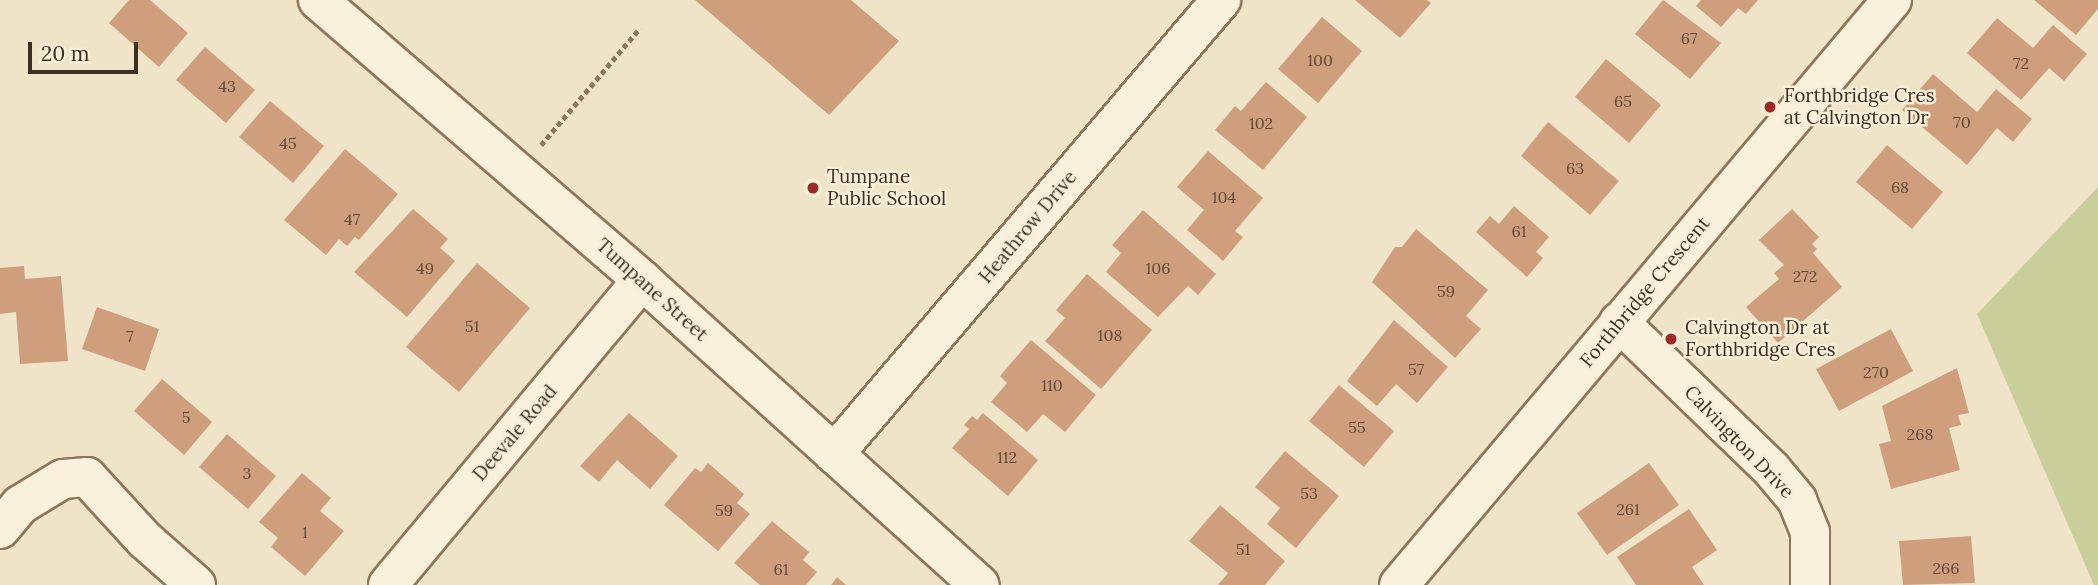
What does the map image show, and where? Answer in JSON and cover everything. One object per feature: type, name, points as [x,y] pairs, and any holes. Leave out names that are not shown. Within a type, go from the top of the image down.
[{"type":"street","name":"Tumpane Street","points":[[318,0],[642,281],[980,585]]},
{"type":"street","name":"Heathrow Drive","points":[[834,454],[1222,0]]},
{"type":"street","name":"Forthbridge Crescent","points":[[1399,585],[1892,0]]},
{"type":"street","name":"Deevale Road","points":[[388,585],[642,281]]},
{"type":"street","name":"Calvington Drive","points":[[1619,322],[1773,470],[1797,500],[1810,532],[1810,585]]},
{"type":"street","points":[[0,529],[20,505],[63,479],[87,477],[145,541],[196,585]]},
{"type":"path","points":[[518,172],[640,28]]},
{"type":"green space","points":[[2098,187],[2098,585],[2094,585],[1977,314]]},
{"type":"building","points":[[129,0],[150,0],[188,33],[159,67],[109,23]]},
{"type":"building","points":[[695,0],[851,0],[899,41],[829,115]]},
{"type":"building","points":[[1355,0],[1427,0],[1431,3],[1400,38]]},
{"type":"building","points":[[1663,0],[1721,43],[1690,79],[1635,34]]},
{"type":"building","points":[[1701,0],[1758,0],[1746,14],[1738,8],[1721,27],[1696,6]]},
{"type":"building","points":[[2034,0],[2098,0],[2098,9],[2076,35]]},
{"type":"building","points":[[1322,17],[1362,51],[1318,103],[1278,69]]},
{"type":"building","points":[[1997,18],[2033,48],[2053,25],[2087,54],[2064,81],[2049,68],[2021,100],[1967,53]]},
{"type":"building","points":[[205,47],[255,90],[226,123],[176,80]]},
{"type":"building","points":[[1606,59],[1661,105],[1629,143],[1575,97]]},
{"type":"building","points":[[1933,74],[1977,112],[1996,89],[2032,119],[2013,142],[1997,128],[1967,165],[1902,110]]},
{"type":"building","points":[[1266,82],[1307,117],[1263,170],[1215,130],[1235,106],[1241,111]]},
{"type":"building","points":[[270,101],[324,146],[293,183],[239,137]]},
{"type":"building","points":[[1548,122],[1619,181],[1590,215],[1521,156]]},
{"type":"building","points":[[1887,145],[1943,192],[1912,229],[1856,182]]},
{"type":"building","points":[[345,149],[398,194],[359,240],[355,237],[347,246],[339,239],[326,255],[284,220]]},
{"type":"building","points":[[1208,151],[1263,198],[1235,231],[1243,237],[1223,261],[1187,230],[1204,210],[1177,187]]},
{"type":"building","points":[[1514,206],[1549,237],[1536,252],[1543,258],[1527,277],[1476,232],[1490,216],[1499,224]]},
{"type":"building","points":[[413,209],[448,239],[440,248],[455,261],[407,317],[354,272]]},
{"type":"building","points":[[1792,209],[1819,237],[1812,244],[1817,249],[1813,253],[1842,287],[1778,343],[1746,307],[1779,279],[1774,273],[1784,265],[1759,240]]},
{"type":"building","points":[[1143,210],[1216,274],[1198,295],[1188,286],[1158,317],[1106,272],[1121,253],[1112,245]]},
{"type":"building","points":[[1416,229],[1488,290],[1466,316],[1481,329],[1455,358],[1372,282],[1395,247],[1402,247]]},
{"type":"building","points":[[477,263],[530,308],[459,392],[406,347]]},
{"type":"building","points":[[24,266],[25,279],[61,276],[68,361],[20,364],[16,312],[0,314],[0,268]]},
{"type":"building","points":[[1087,274],[1152,330],[1101,389],[1045,341],[1065,318],[1056,310]]},
{"type":"building","points":[[97,307],[159,329],[145,371],[82,349]]},
{"type":"building","points":[[1394,320],[1448,367],[1417,403],[1396,384],[1377,406],[1347,381]]},
{"type":"building","points":[[1891,329],[1913,371],[1839,411],[1816,369]]},
{"type":"building","points":[[1031,340],[1096,395],[1065,432],[1043,414],[1027,432],[991,402],[1007,383],[1000,376]]},
{"type":"building","points":[[1957,368],[1969,413],[1958,415],[1961,425],[1949,428],[1960,470],[1891,489],[1879,444],[1891,441],[1882,406]]},
{"type":"building","points":[[162,379],[212,422],[184,455],[134,411]]},
{"type":"building","points":[[1339,385],[1394,431],[1364,467],[1309,421]]},
{"type":"building","points":[[629,413],[678,456],[650,489],[617,460],[599,482],[580,466]]},
{"type":"building","points":[[983,413],[1038,460],[1008,496],[952,448],[969,429],[964,425],[972,416],[977,420]]},
{"type":"building","points":[[227,434],[276,476],[248,509],[199,467]]},
{"type":"building","points":[[1285,451],[1339,496],[1296,548],[1267,524],[1280,508],[1255,487]]},
{"type":"building","points":[[708,463],[744,494],[737,503],[750,514],[718,551],[664,505],[695,468],[701,472]]},
{"type":"building","points":[[1649,463],[1679,505],[1607,555],[1577,513]]},
{"type":"building","points":[[302,473],[331,498],[320,511],[344,531],[305,576],[271,547],[278,538],[259,522]]},
{"type":"building","points":[[1220,505],[1285,561],[1265,585],[1218,585],[1228,573],[1189,541]]},
{"type":"building","points":[[1689,509],[1717,550],[1692,567],[1704,585],[1636,585],[1617,557]]},
{"type":"building","points":[[772,521],[809,552],[803,560],[817,572],[806,585],[760,585],[734,563]]},
{"type":"building","points":[[1971,536],[1975,583],[1903,585],[1899,541]]},
{"type":"building","points":[[837,577],[846,585],[831,585]]},
{"type":"place","name":"Forthbridge Cres at Calvington Dr","points":[[1770,107]]},
{"type":"place","name":"Tumpane Public School","points":[[813,188]]},
{"type":"place","name":"Calvington Dr at Forthbridge Cres","points":[[1671,339]]}]
